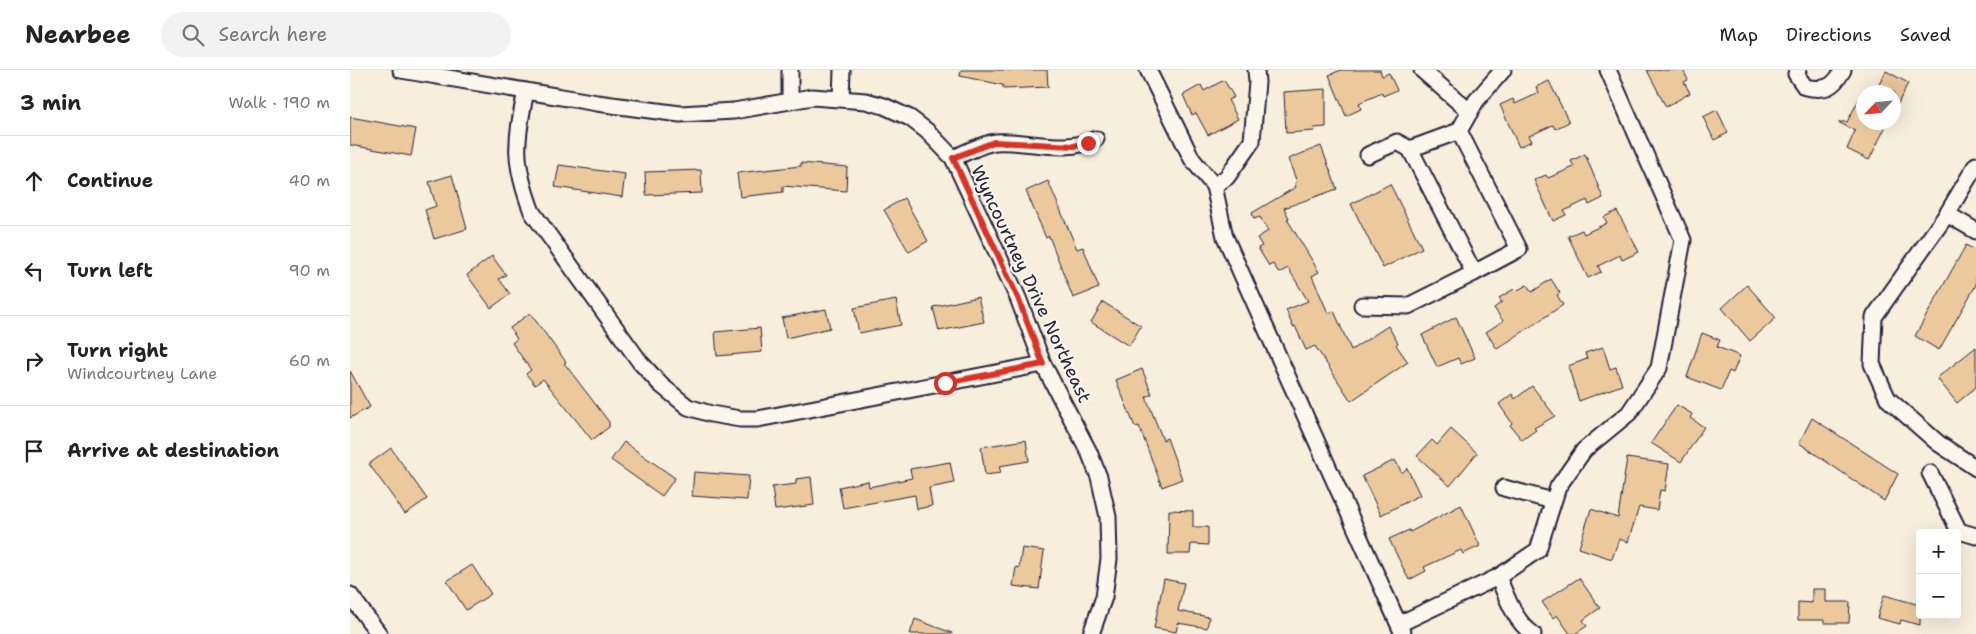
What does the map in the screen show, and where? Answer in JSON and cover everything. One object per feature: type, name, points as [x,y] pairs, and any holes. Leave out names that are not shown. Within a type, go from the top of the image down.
[{"type":"street","name":"Wyncourtney Drive Northeast","points":[[401,70],[632,109],[680,114],[734,111],[812,97],[841,98],[866,101],[884,106],[910,118],[927,131],[953,158],[1018,298],[1043,364],[1089,452],[1099,477],[1108,517],[1109,559],[1104,597],[1091,634]]},
{"type":"street","points":[[790,70],[790,101]]},
{"type":"street","points":[[841,98],[842,70]]},
{"type":"street","points":[[1148,70],[1192,159],[1214,186],[1225,237],[1401,629],[1498,577],[1538,550],[1558,487],[1584,450],[1629,413],[1659,368],[1683,240],[1608,70]]},
{"type":"street","points":[[1214,186],[1227,177],[1252,141],[1257,82],[1256,70]]},
{"type":"street","points":[[1422,70],[1470,112]]},
{"type":"street","points":[[1410,149],[1459,131],[1476,101],[1503,70]]},
{"type":"street","points":[[1798,70],[1796,74],[1805,87],[1820,90],[1836,83],[1842,70]]},
{"type":"street","points":[[526,91],[518,129],[517,155],[521,184],[532,212],[640,362],[661,385],[688,407],[711,414],[740,419],[758,419],[1043,364]]},
{"type":"street","points":[[1362,305],[1408,306],[1519,249],[1459,131]]},
{"type":"street","points":[[953,158],[994,142],[1074,146],[1096,139]]},
{"type":"street","points":[[1368,154],[1397,142],[1410,149],[1474,273]]},
{"type":"street","points":[[1976,165],[1947,214],[1874,317],[1872,364],[1888,399],[1938,443],[1976,468]]},
{"type":"street","points":[[1947,214],[1976,231]]},
{"type":"street","points":[[1930,473],[1959,531],[1976,536]]},
{"type":"street","points":[[1504,488],[1553,501]]},
{"type":"street","points":[[1498,577],[1512,609],[1525,629],[1533,634]]},
{"type":"street","points":[[350,596],[378,634]]},
{"type":"building","points":[[961,70],[1047,70],[1048,87],[1003,89],[1003,85],[960,76]]},
{"type":"building","points":[[1341,70],[1380,70],[1382,76],[1389,73],[1397,90],[1383,96],[1382,93],[1359,103],[1361,109],[1346,116],[1329,75]]},
{"type":"building","points":[[1647,70],[1683,70],[1688,80],[1684,82],[1690,93],[1666,107]]},
{"type":"building","points":[[1886,71],[1908,83],[1901,98],[1901,85],[1879,85]]},
{"type":"building","points":[[1224,80],[1234,97],[1228,100],[1238,119],[1208,135],[1196,113],[1192,115],[1183,95],[1201,85],[1204,91]]},
{"type":"building","points":[[1549,81],[1569,122],[1555,129],[1553,125],[1529,136],[1532,141],[1519,147],[1500,105],[1513,99],[1515,104],[1539,93],[1536,87]]},
{"type":"building","points":[[1326,89],[1326,127],[1314,128],[1315,131],[1286,133],[1284,92]]},
{"type":"building","points":[[1856,105],[1856,130],[1884,130],[1869,160],[1847,149],[1855,131],[1838,122],[1847,122]]},
{"type":"building","points":[[1717,110],[1728,133],[1714,140],[1703,117]]},
{"type":"building","points":[[350,117],[416,129],[411,156],[350,145]]},
{"type":"building","points":[[1321,146],[1337,189],[1284,208],[1289,218],[1287,219],[1319,272],[1312,276],[1328,313],[1334,311],[1351,350],[1388,326],[1398,343],[1396,345],[1408,362],[1351,401],[1315,346],[1306,350],[1295,326],[1293,327],[1286,310],[1308,301],[1288,268],[1279,273],[1273,264],[1269,266],[1258,248],[1262,246],[1257,238],[1268,231],[1260,217],[1254,219],[1252,213],[1296,187],[1295,183],[1297,182],[1288,159]]},
{"type":"building","points":[[1585,154],[1603,198],[1589,205],[1587,200],[1564,211],[1566,215],[1553,221],[1534,180],[1546,175],[1548,178],[1574,167],[1571,161]]},
{"type":"building","points":[[801,163],[847,167],[846,191],[783,186],[783,192],[740,197],[737,173],[801,166]]},
{"type":"building","points":[[559,165],[625,174],[622,197],[555,187]]},
{"type":"building","points":[[701,170],[702,193],[646,195],[645,172]]},
{"type":"building","points":[[452,175],[467,229],[434,239],[425,210],[436,206],[429,182]]},
{"type":"building","points":[[1048,181],[1077,249],[1083,247],[1099,288],[1073,298],[1049,236],[1046,238],[1026,191]]},
{"type":"building","points":[[1390,184],[1422,248],[1383,268],[1351,204]]},
{"type":"building","points":[[904,198],[928,241],[909,252],[884,210]]},
{"type":"building","points":[[1617,211],[1639,252],[1622,260],[1620,255],[1598,266],[1601,272],[1588,278],[1568,236],[1582,230],[1584,234],[1607,223],[1604,217]]},
{"type":"building","points":[[1966,245],[1976,251],[1976,285],[1939,350],[1915,336]]},
{"type":"building","points":[[492,256],[506,275],[499,279],[510,294],[491,308],[467,275]]},
{"type":"building","points":[[1551,279],[1560,293],[1557,295],[1563,305],[1497,349],[1486,332],[1503,321],[1494,308],[1502,302],[1499,298],[1514,289],[1516,291],[1527,285],[1532,292]]},
{"type":"building","points":[[1747,285],[1776,318],[1750,341],[1722,308]]},
{"type":"building","points":[[978,297],[984,322],[939,331],[933,307]]},
{"type":"building","points":[[896,300],[901,325],[859,333],[854,308]]},
{"type":"building","points":[[1103,302],[1141,326],[1129,346],[1091,322]]},
{"type":"building","points":[[826,309],[830,328],[786,338],[782,318]]},
{"type":"building","points":[[530,313],[566,362],[564,363],[609,422],[609,427],[592,440],[543,379],[535,385],[526,374],[531,370],[512,343],[517,339],[510,328]]},
{"type":"building","points":[[1456,317],[1475,358],[1461,364],[1458,358],[1437,367],[1422,335]]},
{"type":"building","points":[[760,328],[762,352],[717,356],[715,332]]},
{"type":"building","points":[[1702,333],[1720,340],[1717,347],[1740,356],[1733,373],[1729,371],[1721,390],[1687,377]]},
{"type":"building","points":[[1603,347],[1610,369],[1616,367],[1622,385],[1579,401],[1568,366],[1587,359],[1585,353]]},
{"type":"building","points":[[1976,347],[1976,387],[1957,403],[1937,378]]},
{"type":"building","points":[[1142,369],[1152,394],[1146,397],[1163,440],[1167,438],[1182,479],[1162,487],[1139,426],[1135,427],[1116,380]]},
{"type":"building","points":[[350,371],[370,407],[350,418]]},
{"type":"building","points":[[1532,386],[1555,416],[1534,428],[1536,430],[1522,440],[1510,425],[1512,423],[1499,404],[1512,394],[1515,399]]},
{"type":"building","points":[[1677,405],[1692,414],[1690,418],[1704,427],[1681,462],[1651,443]]},
{"type":"building","points":[[1812,418],[1898,474],[1884,501],[1799,443]]},
{"type":"building","points":[[1451,429],[1477,453],[1450,486],[1417,456],[1432,440],[1437,445]]},
{"type":"building","points":[[1026,440],[1029,461],[999,466],[1001,473],[985,475],[981,447]]},
{"type":"building","points":[[624,442],[675,478],[662,496],[611,460]]},
{"type":"building","points":[[391,448],[427,499],[405,514],[369,464]]},
{"type":"building","points":[[1627,458],[1669,464],[1665,491],[1660,490],[1657,510],[1639,507],[1628,542],[1619,539],[1612,559],[1579,548],[1591,509],[1618,518]]},
{"type":"building","points":[[1395,460],[1402,473],[1407,468],[1420,495],[1381,515],[1362,476]]},
{"type":"building","points":[[950,462],[954,483],[929,488],[932,506],[917,509],[915,495],[843,508],[839,487],[868,481],[869,487],[912,478],[910,469]]},
{"type":"building","points":[[694,472],[749,476],[747,500],[692,496]]},
{"type":"building","points":[[811,477],[814,505],[775,510],[772,487],[796,484],[796,479]]},
{"type":"building","points":[[1461,505],[1480,546],[1463,554],[1461,550],[1424,567],[1426,571],[1409,580],[1389,539],[1409,530],[1410,532]]},
{"type":"building","points":[[1169,510],[1193,511],[1193,527],[1208,527],[1208,545],[1191,544],[1190,554],[1168,554]]},
{"type":"building","points":[[1022,548],[1044,551],[1039,589],[1013,586],[1016,567],[1019,568]]},
{"type":"building","points":[[472,565],[491,594],[466,610],[447,581]]},
{"type":"building","points":[[1579,578],[1600,608],[1583,620],[1587,626],[1575,634],[1570,634],[1557,615],[1553,618],[1542,602]]},
{"type":"building","points":[[1164,579],[1184,583],[1178,611],[1209,617],[1207,628],[1178,623],[1176,632],[1154,628]]},
{"type":"building","points":[[1812,589],[1826,589],[1826,602],[1850,602],[1849,623],[1824,623],[1824,620],[1798,620],[1798,602],[1812,603]]},
{"type":"building","points":[[1884,595],[1916,604],[1916,619],[1920,619],[1920,625],[1901,620],[1900,624],[1877,618]]},
{"type":"building","points":[[915,619],[952,633],[952,634],[910,634]]},
{"type":"route","points":[[945,383],[1043,364],[1018,298],[953,158],[994,142],[1074,146],[1088,143]]}]
